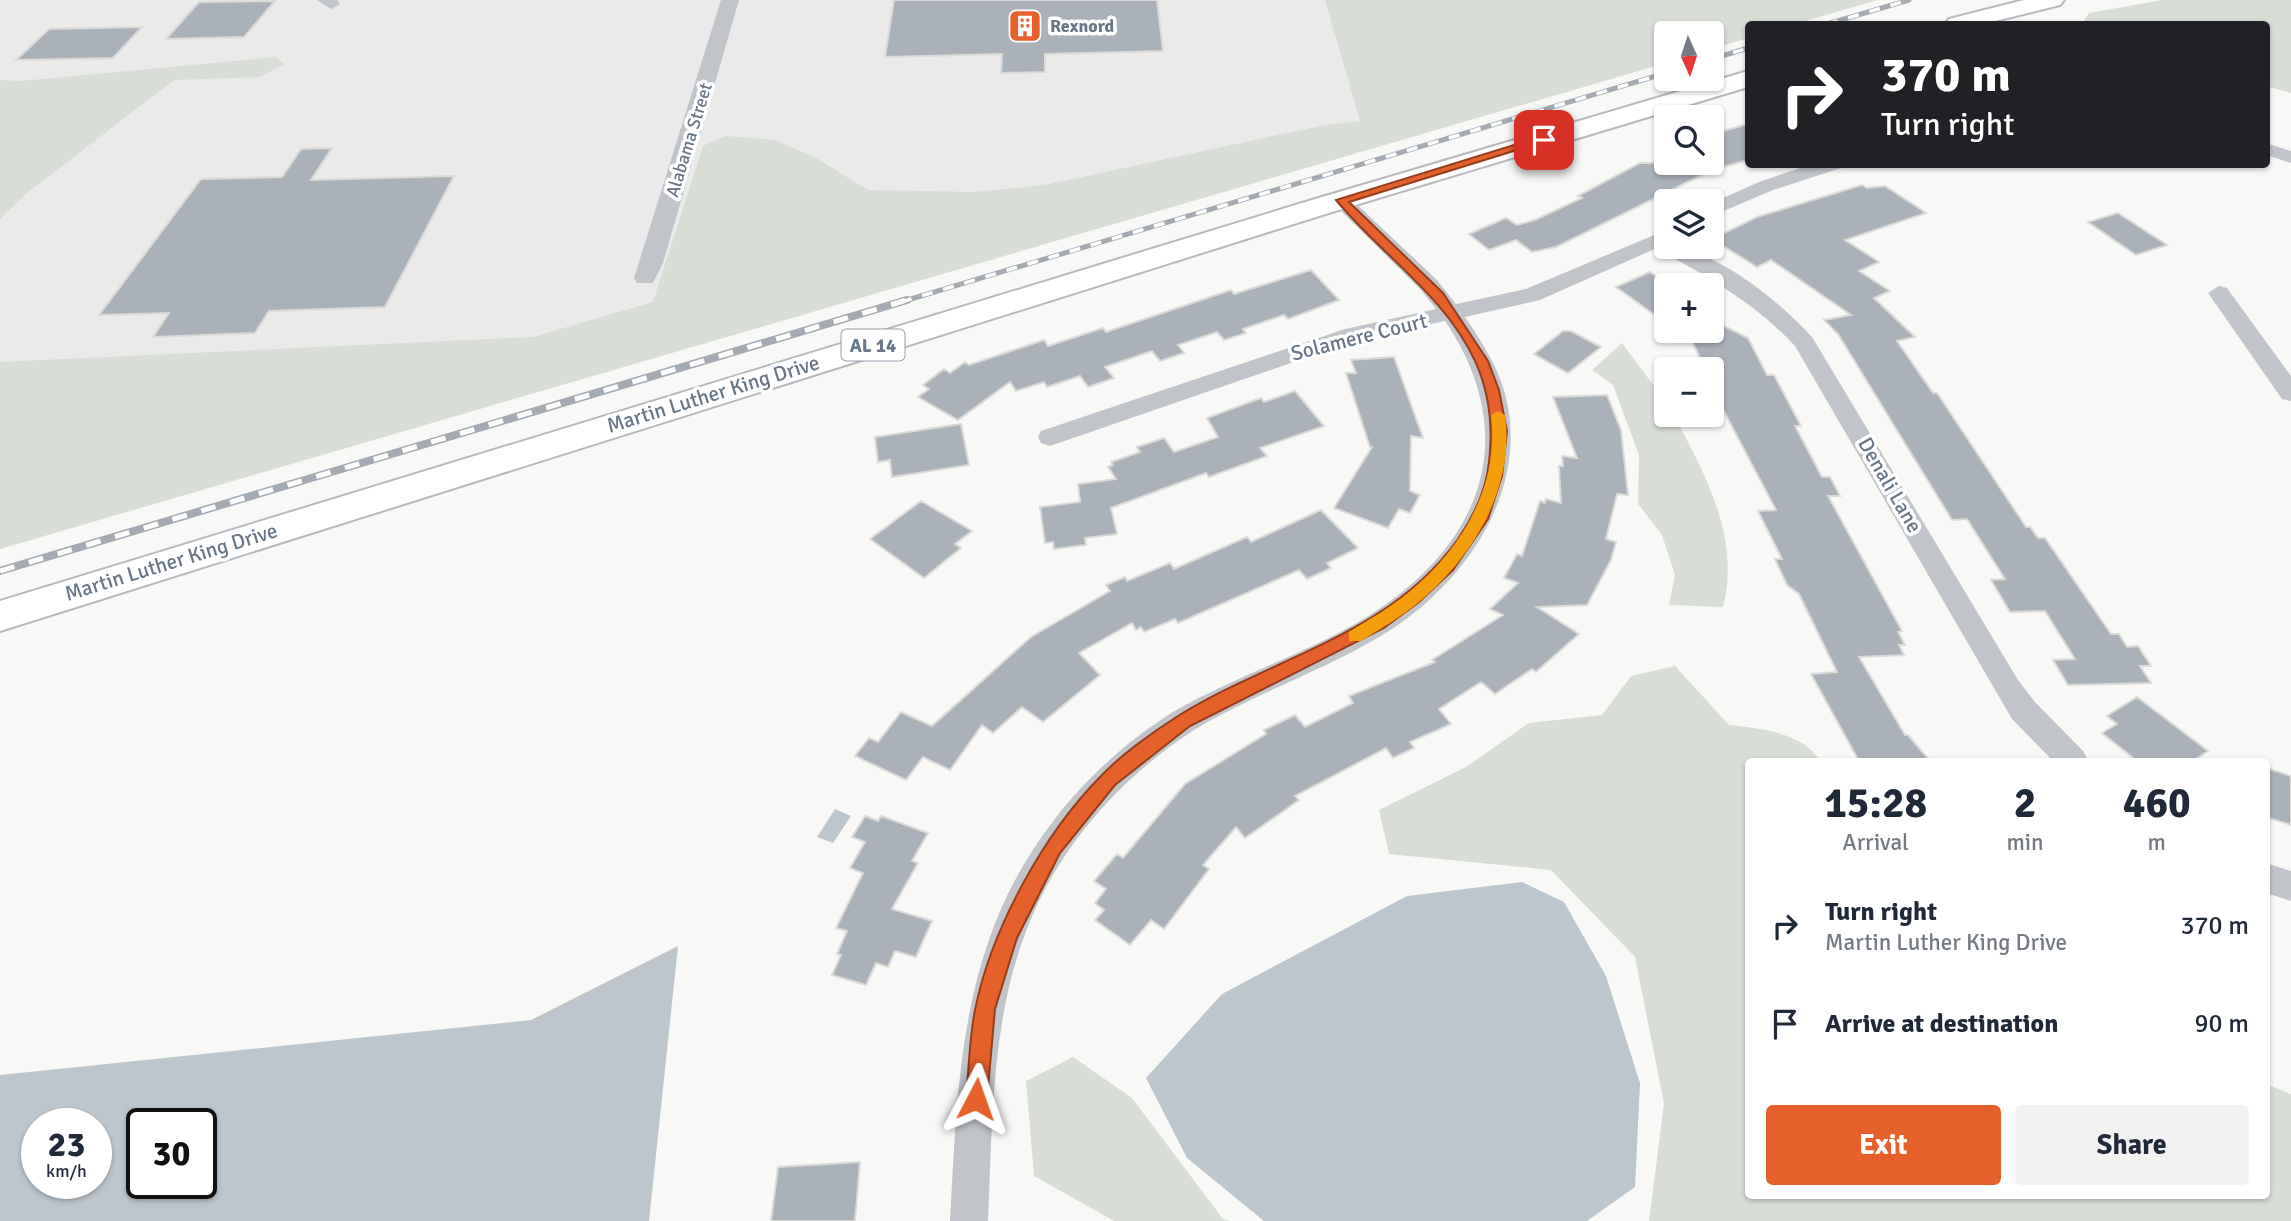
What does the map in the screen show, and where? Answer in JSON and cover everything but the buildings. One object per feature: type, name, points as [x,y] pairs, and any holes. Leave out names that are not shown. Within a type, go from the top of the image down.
[{"type":"main road","points":[[1970,21],[2052,0]]},
{"type":"main road","name":"Martin Luther King Drive","points":[[0,616],[1332,203],[1745,80]]},
{"type":"street","name":"Alabama Street","points":[[645,278],[652,263],[730,0]]},
{"type":"street","points":[[2270,150],[2291,157]]},
{"type":"street","points":[[1724,205],[1766,186],[1822,168]]},
{"type":"street","points":[[970,1221],[985,1009],[1013,923],[1044,863],[1064,832],[1108,779],[1184,721],[1353,638],[1398,610],[1447,566],[1480,519],[1495,476],[1500,431],[1497,409],[1482,361],[1450,315],[1418,301],[1332,203]]},
{"type":"street","name":"Solamere Court","points":[[1050,437],[1353,334],[1532,295],[1654,246]]},
{"type":"street","name":"Denali Lane","points":[[1693,259],[1758,299],[1783,318],[1804,342],[2008,688],[2023,710],[2070,758]]},
{"type":"street","points":[[2219,293],[2291,393]]},
{"type":"street","points":[[2270,879],[2291,886]]},
{"type":"shaded area","points":[[0,0],[1820,0],[1722,21],[1654,21],[1654,37],[0,531]]},
{"type":"shaded area","points":[[1325,0],[1878,0],[1805,21],[1745,21],[1745,39],[1724,45],[1724,21],[1654,21],[1654,67],[0,549],[0,362],[533,337],[653,302],[703,146],[726,136],[775,140],[816,158],[868,190],[975,192],[1045,185],[1325,125],[1360,121]]},
{"type":"shaded area","points":[[2162,0],[2291,0],[2291,93],[2270,87],[2270,21],[2084,21],[2089,13]]},
{"type":"shaded area","points":[[276,57],[284,64],[260,77],[174,80],[27,193],[0,219],[0,80],[21,81]]},
{"type":"shaded area","points":[[1622,343],[1654,386],[1654,427],[1680,427],[1708,484],[1724,532],[1727,581],[1723,607],[1669,605],[1675,575],[1662,535],[1638,504],[1639,455],[1613,385],[1592,370]]},
{"type":"shaded area","points":[[1675,666],[1729,725],[1779,733],[1803,744],[1818,758],[1745,758],[1745,1199],[2270,1199],[2270,1086],[2291,1094],[2291,1221],[1649,1221],[1664,1104],[1635,957],[1551,870],[1389,854],[1379,810],[1466,767],[1529,723],[1602,715],[1631,676]]},
{"type":"shaded area","points":[[835,809],[851,816],[833,843],[817,837]]},
{"type":"shaded area","points":[[1522,882],[1564,902],[1606,976],[1640,1083],[1635,1187],[1587,1221],[1264,1221],[1187,1158],[1146,1078],[1222,994],[1407,896]]},
{"type":"shaded area","points":[[678,946],[649,1221],[0,1221],[0,1075],[531,1020]]},
{"type":"shaded area","points":[[1073,1057],[1132,1098],[1223,1219],[1231,1221],[1114,1221],[1034,1176],[1026,1081]]},
{"type":"railway","points":[[1837,21],[1909,0]]},
{"type":"railway","points":[[1724,55],[1745,49]]},
{"type":"railway","points":[[901,302],[1654,77]]},
{"type":"railway","points":[[0,571],[907,300]]},
{"type":"slow traffic","points":[[1355,637],[1413,598],[1447,566],[1464,545],[1480,519],[1495,476],[1500,431],[1498,415]]},
{"type":"place","name":"Rexnord","points":[[1025,26]]},
{"type":"route","points":[[976,1099],[985,1009],[1008,936],[1044,863],[1064,832],[1108,779],[1184,721],[1378,624],[1413,598],[1447,566],[1480,519],[1495,476],[1500,431],[1497,409],[1482,361],[1439,296],[1341,200],[1544,140]]}]
